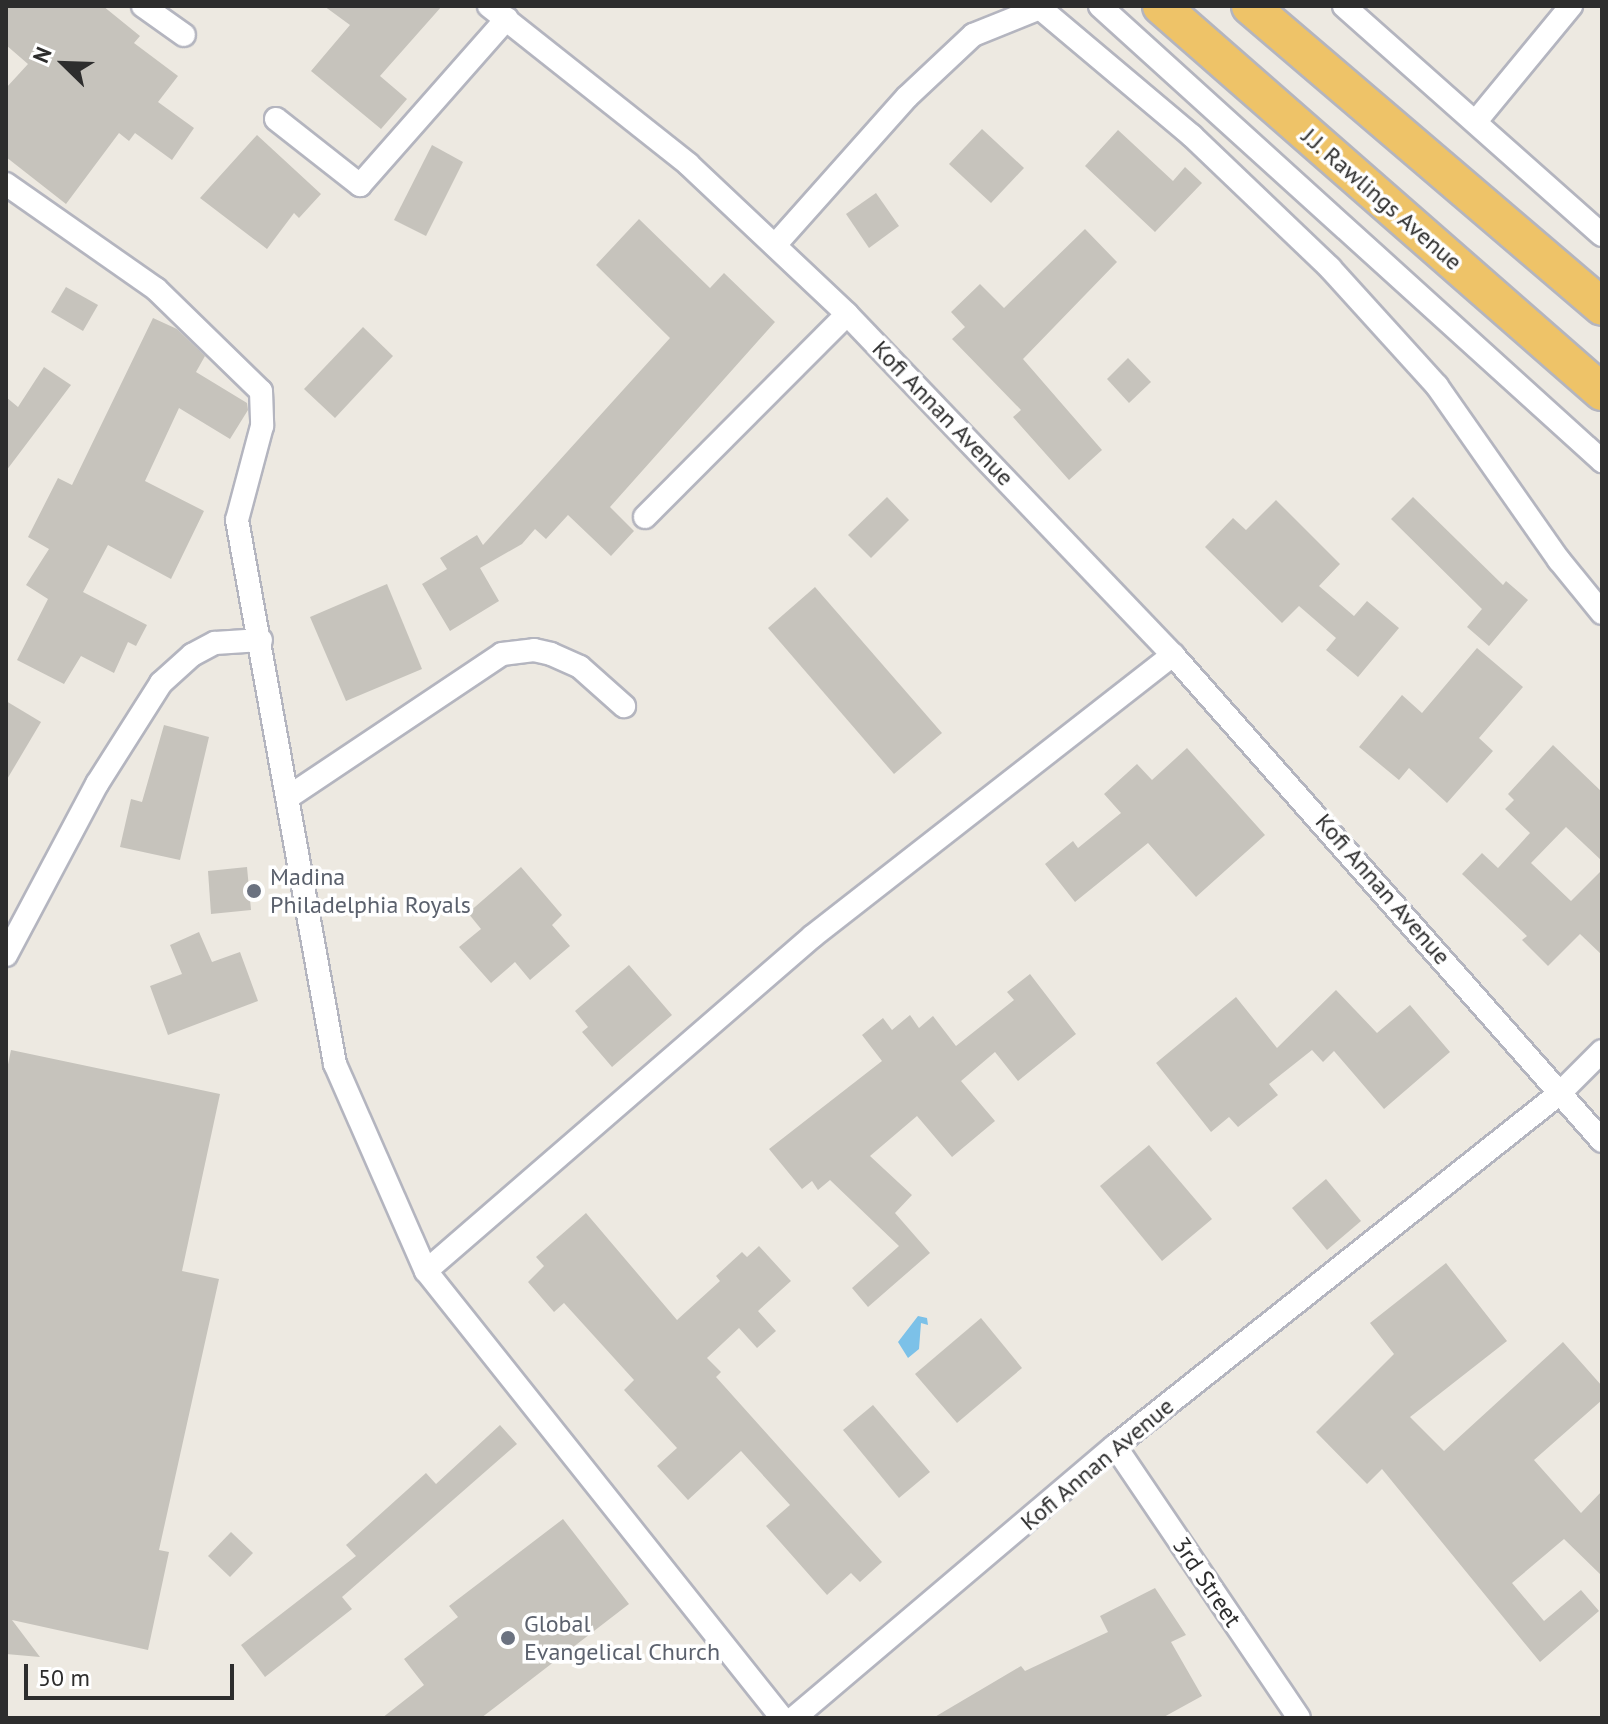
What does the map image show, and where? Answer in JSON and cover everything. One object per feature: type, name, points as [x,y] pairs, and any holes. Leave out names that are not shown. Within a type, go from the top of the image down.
[{"type":"highway","name":"J.J. Rawlings Avenue","points":[[1161,6],[1602,392]]},
{"type":"highway","points":[[1250,6],[1602,307]]},
{"type":"street","points":[[143,6],[184,35]]},
{"type":"street","points":[[1100,6],[1602,461]]},
{"type":"street","points":[[1344,6],[1477,120],[1602,235]]},
{"type":"street","points":[[1477,120],[1571,6]]},
{"type":"street","points":[[776,244],[907,97],[973,35],[1039,7],[1192,136],[1340,279],[1437,386],[1602,613]]},
{"type":"street","points":[[276,119],[360,185],[498,12]]},
{"type":"street","name":"Kofi Annan Avenue","points":[[498,12],[688,164],[847,314],[1173,655],[1560,1093],[1115,1446],[794,1718]]},
{"type":"street","points":[[6,184],[116,264],[156,289],[261,391],[262,426],[237,520],[290,796],[335,1064],[426,1271],[782,1718]]},
{"type":"street","points":[[645,517],[847,314]]},
{"type":"street","points":[[6,955],[97,784],[161,683],[192,655],[215,643],[261,640]]},
{"type":"street","points":[[290,796],[502,654],[534,650],[551,654],[580,667],[624,706]]},
{"type":"street","points":[[426,1271],[813,936],[1173,655]]},
{"type":"street","points":[[1602,1051],[1560,1093],[1602,1141]]},
{"type":"street","name":"3rd Street","points":[[1115,1446],[1299,1718]]},
{"type":"water","points":[[918,1316],[927,1318],[928,1325],[921,1323],[919,1349],[908,1358],[898,1342]]},
{"type":"building","points":[[6,6],[103,6],[140,36],[134,43],[178,76],[158,102],[194,128],[172,160],[135,133],[129,141],[119,133],[66,204],[6,157],[6,88],[28,64],[6,45]]},
{"type":"building","points":[[324,6],[442,6],[380,76],[407,99],[381,129],[311,71],[350,25]]},
{"type":"building","points":[[982,129],[1024,168],[991,203],[949,164]]},
{"type":"building","points":[[1118,130],[1173,181],[1185,167],[1202,183],[1155,232],[1085,166]]},
{"type":"building","points":[[257,135],[321,194],[299,218],[294,213],[267,249],[200,198]]},
{"type":"building","points":[[432,145],[463,162],[426,236],[394,220]]},
{"type":"building","points":[[876,193],[899,226],[869,248],[846,214]]},
{"type":"building","points":[[639,219],[710,288],[724,273],[775,322],[610,507],[634,531],[611,556],[568,515],[546,539],[535,529],[522,544],[480,568],[499,601],[450,631],[422,584],[447,569],[440,558],[477,535],[483,545],[670,338],[596,265]]},
{"type":"building","points":[[1085,229],[1117,262],[1023,359],[1102,450],[1069,480],[1013,417],[1021,410],[952,339],[965,327],[951,312],[980,284],[1004,308]]},
{"type":"building","points":[[66,287],[98,305],[83,331],[51,312]]},
{"type":"building","points":[[153,318],[177,329],[205,356],[196,372],[247,403],[248,410],[230,439],[179,408],[145,481],[204,511],[171,579],[108,545],[83,592],[147,625],[136,646],[128,642],[114,673],[81,656],[64,684],[17,660],[48,599],[26,585],[49,549],[28,537],[58,478],[72,485]]},
{"type":"building","points":[[363,327],[393,356],[335,418],[304,389]]},
{"type":"building","points":[[1128,358],[1151,382],[1129,403],[1107,379]]},
{"type":"building","points":[[44,367],[71,385],[6,471],[6,397],[18,407]]},
{"type":"building","points":[[887,497],[909,520],[871,558],[848,535]]},
{"type":"building","points":[[1413,497],[1503,585],[1506,581],[1528,600],[1489,646],[1467,627],[1482,609],[1391,519]]},
{"type":"building","points":[[1276,500],[1340,564],[1319,586],[1354,616],[1367,601],[1399,628],[1358,677],[1326,650],[1336,638],[1299,606],[1282,623],[1205,547],[1233,518],[1246,530]]},
{"type":"building","points":[[387,584],[422,669],[346,701],[310,617]]},
{"type":"building","points":[[815,587],[942,733],[894,774],[768,628]]},
{"type":"building","points":[[1477,648],[1523,687],[1479,738],[1493,751],[1447,803],[1409,768],[1399,780],[1359,747],[1402,695],[1422,713]]},
{"type":"building","points":[[6,701],[41,722],[6,781]]},
{"type":"building","points":[[164,725],[209,737],[180,860],[120,847],[131,799],[142,802]]},
{"type":"building","points":[[1553,745],[1602,792],[1602,861],[1566,827],[1531,863],[1571,901],[1602,870],[1602,955],[1580,934],[1548,966],[1522,940],[1527,936],[1462,874],[1482,853],[1498,868],[1530,833],[1505,809],[1514,800],[1508,794]]},
{"type":"building","points":[[1187,748],[1265,835],[1196,897],[1148,843],[1075,902],[1045,864],[1073,841],[1078,848],[1121,813],[1104,794],[1137,764],[1152,780]]},
{"type":"building","points":[[247,867],[251,910],[211,914],[208,871]]},
{"type":"building","points":[[521,867],[562,915],[552,925],[570,946],[530,980],[515,962],[491,983],[459,947],[481,929],[468,913]]},
{"type":"building","points":[[199,932],[212,962],[240,952],[258,1001],[168,1035],[150,986],[182,974],[170,945]]},
{"type":"building","points":[[629,965],[672,1015],[612,1067],[582,1032],[588,1027],[575,1011]]},
{"type":"building","points":[[1030,974],[1076,1034],[1018,1081],[995,1052],[961,1081],[995,1121],[952,1157],[917,1116],[870,1156],[912,1195],[895,1213],[930,1253],[868,1307],[852,1288],[899,1246],[830,1180],[818,1190],[812,1181],[802,1189],[769,1149],[882,1061],[862,1035],[883,1018],[892,1030],[910,1015],[919,1028],[933,1016],[956,1046],[1014,1000],[1007,992]]},
{"type":"building","points":[[1336,990],[1377,1033],[1410,1005],[1450,1052],[1384,1109],[1334,1051],[1323,1062],[1312,1050],[1269,1084],[1278,1095],[1238,1127],[1229,1117],[1211,1132],[1156,1063],[1236,997],[1277,1048]]},
{"type":"building","points":[[11,1050],[220,1094],[182,1271],[219,1279],[159,1550],[169,1552],[148,1650],[12,1620],[40,1657],[6,1654],[6,1074]]},
{"type":"building","points":[[1149,1145],[1212,1219],[1162,1261],[1100,1186]]},
{"type":"building","points":[[1326,1179],[1361,1221],[1327,1250],[1292,1208]]},
{"type":"building","points":[[586,1213],[677,1320],[720,1281],[716,1276],[742,1252],[747,1257],[759,1246],[791,1281],[758,1311],[776,1331],[757,1348],[739,1328],[707,1358],[721,1372],[716,1377],[882,1562],[860,1582],[851,1573],[827,1595],[766,1526],[790,1505],[741,1451],[688,1500],[657,1466],[677,1448],[624,1390],[634,1380],[564,1303],[554,1312],[528,1282],[544,1266],[536,1257]]},
{"type":"building","points":[[1446,1263],[1507,1341],[1410,1417],[1444,1451],[1563,1342],[1602,1386],[1602,1400],[1534,1460],[1581,1513],[1602,1491],[1602,1576],[1564,1539],[1512,1583],[1544,1621],[1581,1590],[1599,1611],[1540,1662],[1382,1469],[1367,1484],[1316,1432],[1394,1354],[1370,1323]]},
{"type":"building","points":[[981,1318],[1022,1368],[957,1423],[915,1374]]},
{"type":"building","points":[[873,1405],[930,1472],[899,1498],[843,1430]]},
{"type":"building","points":[[500,1425],[517,1444],[342,1597],[352,1609],[265,1677],[241,1645],[356,1556],[346,1545],[426,1473],[436,1484]]},
{"type":"building","name":"Global Evangelical Church","points":[[563,1519],[629,1604],[481,1718],[382,1718],[424,1685],[404,1659],[458,1617],[449,1606]]},
{"type":"building","points":[[231,1532],[253,1553],[230,1577],[208,1556]]},
{"type":"building","points":[[1155,1588],[1186,1635],[1171,1642],[1202,1696],[1162,1718],[933,1718],[1021,1666],[1025,1671],[1108,1632],[1100,1616]]},
{"type":"place","name":"Madina Philadelphia Royals","points":[[254,891]]},
{"type":"place","name":"Global Evangelical Church","points":[[508,1638]]}]
